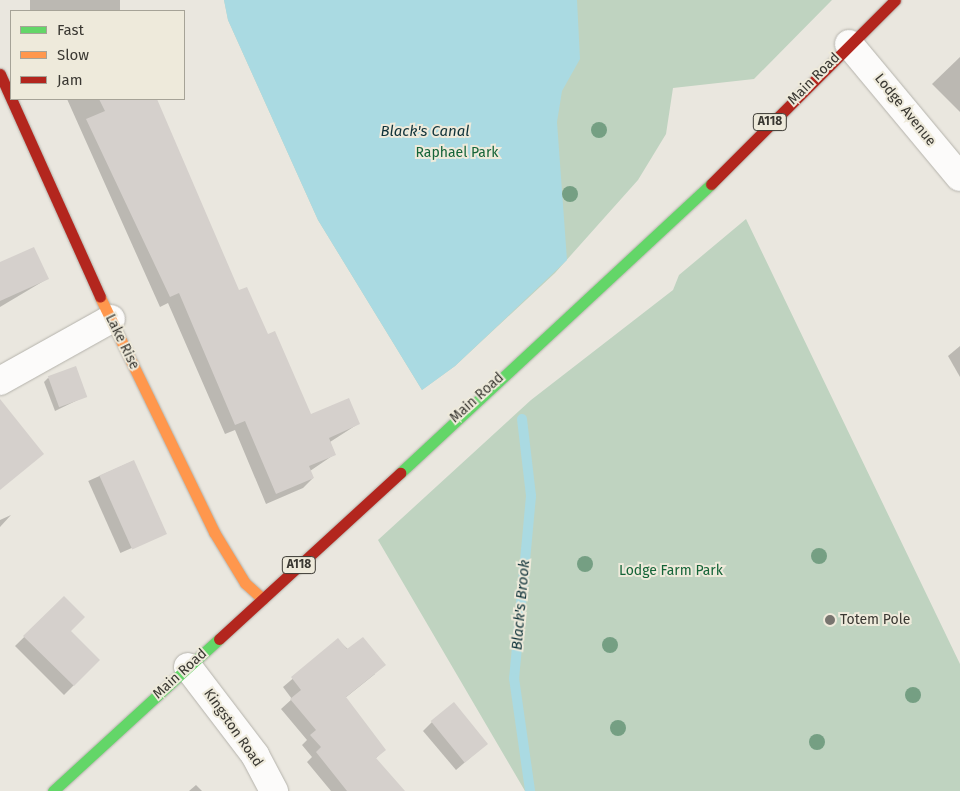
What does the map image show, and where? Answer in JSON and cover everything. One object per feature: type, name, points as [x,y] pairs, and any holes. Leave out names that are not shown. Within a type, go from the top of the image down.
[{"type":"main road","name":"Main Road","points":[[53,791],[263,599],[408,461],[612,275],[659,236],[895,0]]},
{"type":"main road","name":"Lake Rise","points":[[0,74],[10,96]]},
{"type":"main road","name":"Lake Rise","points":[[12,100],[111,319],[214,532],[245,583],[263,599]]},
{"type":"street","name":"Lodge Avenue","points":[[849,44],[960,177]]},
{"type":"street","points":[[0,381],[111,319]]},
{"type":"street","name":"Kingston Road","points":[[188,667],[255,755],[274,791]]},
{"type":"green space","name":"Black's Canal","points":[[224,0],[832,0],[754,79],[673,88],[666,134],[638,180],[555,273],[455,366],[422,390],[318,220],[228,20]]},
{"type":"green space","name":"Lodge Farm Park","points":[[746,219],[960,664],[960,791],[525,791],[378,540],[531,400],[673,290],[679,275]]},
{"type":"water","name":"Black's Canal","points":[[224,0],[577,0],[580,59],[562,91],[557,122],[567,260],[455,366],[422,390],[318,220],[228,20]]},
{"type":"building","points":[[100,100],[157,100],[239,290],[247,287],[268,334],[275,331],[311,414],[349,398],[360,424],[329,438],[336,455],[309,466],[314,478],[276,494],[245,421],[235,425],[179,293],[170,297],[86,119],[105,111]]},
{"type":"building","points":[[34,247],[49,279],[0,301],[0,262]]},
{"type":"building","points":[[76,366],[87,397],[59,407],[48,376]]},
{"type":"building","points":[[0,399],[44,454],[0,490]]},
{"type":"building","points":[[134,460],[167,534],[132,549],[99,475]]},
{"type":"building","points":[[64,596],[85,617],[71,631],[100,660],[74,686],[23,636]]},
{"type":"building","points":[[363,637],[386,665],[346,697],[386,750],[376,758],[405,791],[347,791],[316,752],[321,747],[310,735],[316,730],[290,699],[301,690],[291,677],[338,638],[347,649]]},
{"type":"building","points":[[454,702],[488,744],[465,763],[431,721]]},
{"type":"waterway","name":"Black's Brook","points":[[522,419],[531,496],[514,678],[530,791]]},
{"type":"traffic: fast","points":[[400,473],[711,184]]},
{"type":"traffic: fast","points":[[53,791],[219,639]]},
{"type":"traffic: slow","points":[[100,297],[214,532],[245,583],[263,599]]},
{"type":"traffic: jam","points":[[711,184],[895,0]]},
{"type":"traffic: jam","points":[[0,74],[10,96]]},
{"type":"traffic: jam","points":[[12,100],[100,297]]},
{"type":"traffic: jam","points":[[219,639],[400,473]]},
{"type":"place","name":"Totem Pole","points":[[830,620]]},
{"type":"park label","name":"Raphael Park","points":[[457,153]]}]
